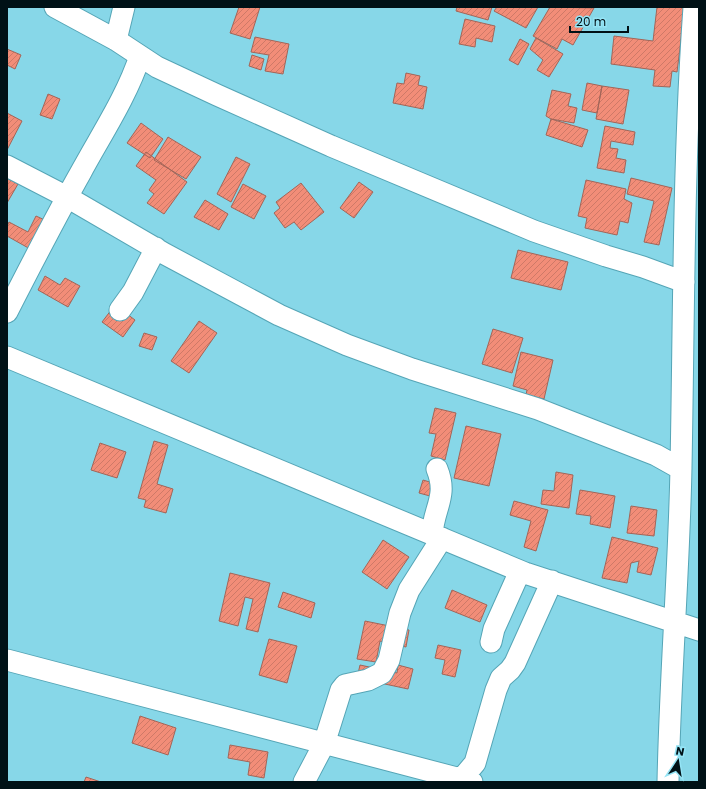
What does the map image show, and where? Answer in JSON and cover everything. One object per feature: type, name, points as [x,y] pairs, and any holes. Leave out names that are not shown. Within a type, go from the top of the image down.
[{"type":"street","points":[[55,7],[116,40],[157,67],[331,146],[534,231],[606,256],[689,280]]},
{"type":"street","points":[[116,40],[124,7]]},
{"type":"street","points":[[668,782],[689,280],[694,76],[694,7]]},
{"type":"street","points":[[7,312],[67,196],[118,106],[140,56]]},
{"type":"street","points":[[7,166],[67,196],[156,248],[279,315],[347,345],[412,369],[538,409],[656,455],[681,469]]},
{"type":"street","points":[[120,310],[133,292],[156,248]]},
{"type":"street","points":[[7,357],[520,571],[699,630]]},
{"type":"street","points":[[436,468],[442,485],[432,525],[437,536]]},
{"type":"street","points":[[304,782],[324,744],[341,690],[345,685],[368,680],[382,673],[389,660],[400,613],[409,590],[437,536]]},
{"type":"street","points":[[491,642],[494,629],[520,571]]},
{"type":"street","points":[[7,660],[464,781],[478,756],[496,690],[501,678],[515,663],[552,581]]},
{"type":"building","points":[[239,7],[260,7],[250,39],[230,33]]},
{"type":"building","points":[[457,7],[492,7],[488,20],[456,11]]},
{"type":"building","points":[[497,7],[538,7],[526,28],[494,11]]},
{"type":"building","points":[[550,7],[594,8],[573,45],[562,39],[557,49],[533,36]]},
{"type":"building","points":[[657,7],[685,7],[677,72],[672,71],[670,87],[653,86],[655,70],[611,64],[614,36],[653,41]]},
{"type":"building","points":[[465,19],[495,26],[492,42],[476,38],[475,47],[459,44]]},
{"type":"building","points":[[255,37],[289,44],[283,74],[265,71],[269,55],[251,52]]},
{"type":"building","points":[[536,38],[563,54],[549,77],[537,70],[543,60],[530,49]]},
{"type":"building","points":[[520,39],[529,44],[518,65],[509,60]]},
{"type":"building","points":[[7,49],[21,55],[15,69],[7,65]]},
{"type":"building","points":[[252,55],[264,59],[261,70],[249,66]]},
{"type":"building","points":[[406,73],[420,76],[418,85],[427,87],[423,109],[393,103],[397,83],[404,84]]},
{"type":"building","points":[[587,83],[602,86],[597,113],[582,110]]},
{"type":"building","points":[[602,86],[629,90],[623,124],[596,119]]},
{"type":"building","points":[[552,90],[571,94],[568,106],[577,108],[574,123],[551,119],[546,116]]},
{"type":"building","points":[[48,94],[60,99],[52,119],[40,115]]},
{"type":"building","points":[[7,113],[22,121],[7,150]]},
{"type":"building","points":[[551,119],[588,130],[582,147],[546,135]]},
{"type":"building","points":[[141,123],[163,139],[150,158],[127,143]]},
{"type":"building","points":[[605,126],[635,132],[633,145],[611,141],[610,148],[618,149],[616,158],[626,160],[624,173],[597,168]]},
{"type":"building","points":[[168,137],[201,157],[186,179],[154,160]]},
{"type":"building","points":[[146,152],[187,182],[164,214],[147,203],[154,194],[149,190],[156,180],[136,166]]},
{"type":"building","points":[[236,157],[250,164],[231,202],[217,194]]},
{"type":"building","points":[[7,178],[18,184],[7,203]]},
{"type":"building","points":[[631,178],[672,188],[659,245],[644,242],[654,201],[627,194]]},
{"type":"building","points":[[586,180],[626,189],[624,199],[632,203],[628,223],[620,221],[617,235],[585,228],[587,218],[578,216]]},
{"type":"building","points":[[359,182],[373,192],[354,218],[340,208]]},
{"type":"building","points":[[301,183],[324,212],[301,230],[294,222],[285,228],[274,213],[280,208],[276,202]]},
{"type":"building","points":[[243,184],[266,196],[254,219],[231,207]]},
{"type":"building","points":[[205,200],[228,214],[219,230],[194,217]]},
{"type":"building","points":[[36,216],[47,221],[32,250],[7,236],[7,226],[9,222],[28,232]]},
{"type":"building","points":[[518,250],[568,262],[561,290],[511,278]]},
{"type":"building","points":[[45,276],[60,285],[65,278],[80,286],[68,307],[38,290]]},
{"type":"building","points":[[115,305],[135,320],[123,337],[102,322]]},
{"type":"building","points":[[199,321],[217,333],[189,373],[171,361]]},
{"type":"building","points":[[493,329],[523,338],[512,373],[482,364]]},
{"type":"building","points":[[144,333],[157,337],[152,350],[139,346]]},
{"type":"building","points":[[521,352],[553,360],[544,399],[526,395],[527,390],[513,386]]},
{"type":"building","points":[[435,408],[456,413],[445,460],[431,456],[436,434],[429,433]]},
{"type":"building","points":[[466,426],[501,434],[489,486],[454,478]]},
{"type":"building","points":[[154,441],[168,445],[157,484],[173,489],[166,513],[144,507],[146,500],[138,498]]},
{"type":"building","points":[[100,443],[126,452],[117,478],[91,470]]},
{"type":"building","points":[[556,472],[573,475],[569,508],[541,504],[543,490],[554,491]]},
{"type":"building","points":[[423,480],[443,486],[438,507],[428,504],[430,496],[419,493]]},
{"type":"building","points":[[580,490],[615,496],[610,528],[590,524],[591,516],[576,514]]},
{"type":"building","points":[[514,501],[548,510],[536,551],[524,547],[531,521],[510,515]]},
{"type":"building","points":[[631,506],[657,510],[654,536],[627,533]]},
{"type":"building","points":[[612,537],[658,548],[651,575],[637,572],[639,561],[631,563],[627,583],[602,578]]},
{"type":"building","points":[[383,540],[409,557],[387,589],[362,572]]},
{"type":"building","points":[[230,573],[270,583],[258,632],[246,629],[253,599],[245,597],[238,626],[219,621]]},
{"type":"building","points":[[452,590],[487,605],[480,622],[445,608]]},
{"type":"building","points":[[283,592],[315,603],[311,618],[278,607]]},
{"type":"building","points":[[365,621],[409,630],[406,647],[380,641],[376,662],[357,659]]},
{"type":"building","points":[[269,639],[297,646],[287,683],[259,675]]},
{"type":"building","points":[[438,645],[461,650],[455,677],[442,674],[445,660],[435,658]]},
{"type":"building","points":[[360,665],[397,673],[398,665],[413,669],[408,689],[357,678]]},
{"type":"building","points":[[140,716],[176,728],[168,755],[132,743]]},
{"type":"building","points":[[230,745],[268,752],[264,778],[248,775],[250,762],[228,758]]},
{"type":"building","points":[[86,777],[101,782],[84,782]]}]
